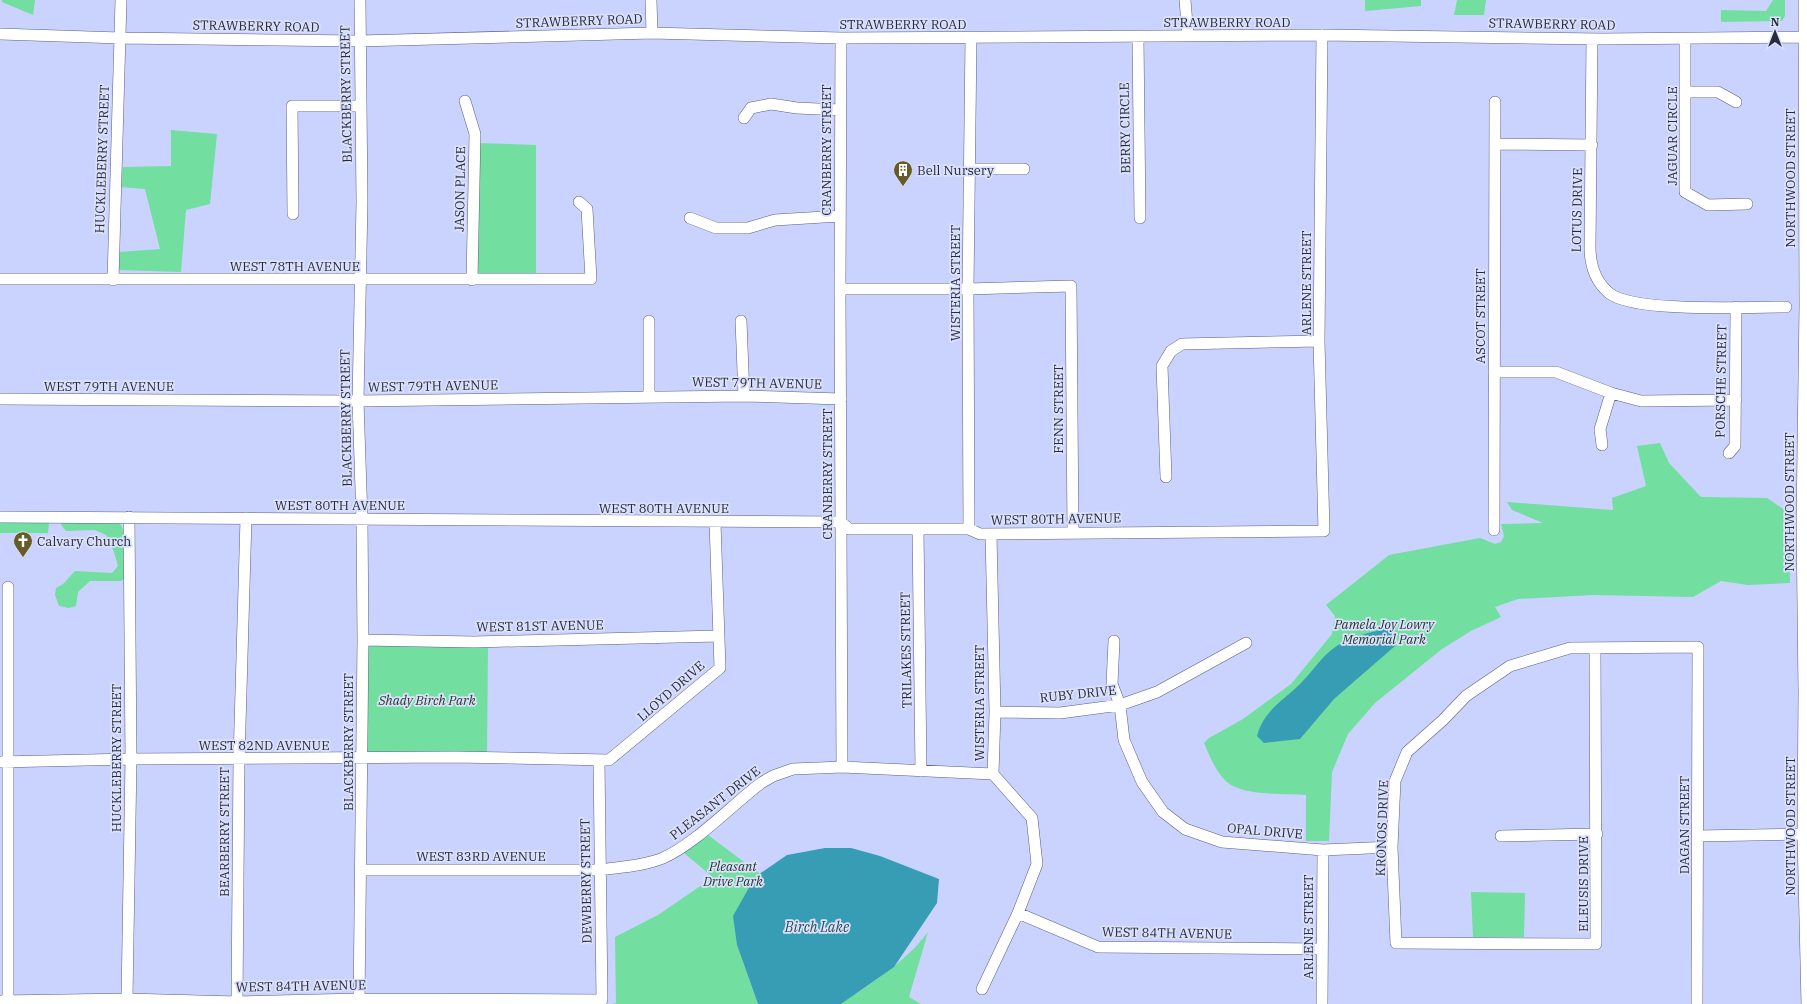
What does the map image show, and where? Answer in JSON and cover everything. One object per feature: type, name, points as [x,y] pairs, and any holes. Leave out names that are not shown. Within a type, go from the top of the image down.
[{"type":"street","name":"HUCKLEBERRY STREET","points":[[112,280],[121,0]]},
{"type":"street","name":"BLACKBERRY STREET","points":[[359,1002],[362,870],[363,640],[362,519],[358,401],[362,202],[359,41],[360,0]]},
{"type":"street","points":[[651,0],[652,33]]},
{"type":"street","points":[[1185,0],[1188,36]]},
{"type":"street","name":"NORTHWOOD STREET","points":[[1804,0],[1804,521],[1807,1004]]},
{"type":"street","name":"STRAWBERRY ROAD","points":[[0,34],[120,38],[359,41],[652,33],[841,38],[1322,36],[1685,39],[1805,37]]},
{"type":"street","name":"ARLENE STREET","points":[[1322,36],[1319,341],[1324,531]]},
{"type":"street","name":"BERRY CIRCLE","points":[[1138,37],[1140,218]]},
{"type":"street","name":"CRANBERRY STREET","points":[[841,38],[840,289],[842,399],[842,767]]},
{"type":"street","name":"WISTERIA STREET","points":[[969,529],[968,289],[971,38]]},
{"type":"street","name":"LOTUS DRIVE","points":[[1592,39],[1590,264],[1598,279],[1610,293],[1639,304],[1662,306],[1786,306]]},
{"type":"street","name":"JAGUAR CIRCLE","points":[[1685,39],[1685,192],[1708,205],[1747,204]]},
{"type":"street","points":[[1686,92],[1718,92],[1736,102]]},
{"type":"street","name":"JASON PLACE","points":[[464,101],[475,134],[472,280]]},
{"type":"street","name":"ASCOT STREET","points":[[1494,530],[1495,102]]},
{"type":"street","points":[[744,118],[751,108],[771,104],[797,108],[840,110]]},
{"type":"street","points":[[293,214],[292,106],[360,106]]},
{"type":"street","points":[[1495,144],[1592,145]]},
{"type":"street","points":[[970,169],[1024,169]]},
{"type":"street","name":"WEST 78TH AVENUE","points":[[0,279],[591,279],[588,209],[580,202]]},
{"type":"street","points":[[690,218],[716,228],[748,228],[775,220],[840,216]]},
{"type":"street","name":"FENN STREET","points":[[968,289],[1071,286],[1073,532]]},
{"type":"street","points":[[840,289],[968,289]]},
{"type":"street","name":"PORSCHE STREET","points":[[1729,453],[1735,446],[1736,307]]},
{"type":"street","points":[[742,320],[744,396]]},
{"type":"street","points":[[649,321],[649,397]]},
{"type":"street","points":[[1166,477],[1162,366],[1171,351],[1182,344],[1319,341]]},
{"type":"street","points":[[1494,372],[1556,372],[1611,393],[1641,401],[1736,400]]},
{"type":"street","points":[[1602,445],[1600,429],[1611,393]]},
{"type":"street","name":"WEST 79TH AVENUE","points":[[0,399],[358,401],[744,396],[842,399]]},
{"type":"street","name":"WEST 80TH AVENUE","points":[[0,516],[841,522],[849,529],[969,529],[980,534],[1324,531]]},
{"type":"street","name":"HUCKLEBERRY STREET","points":[[127,999],[131,759],[129,517]]},
{"type":"street","name":"BEARBERRY STREET","points":[[237,1002],[239,760],[246,518]]},
{"type":"street","name":"LLOYD DRIVE","points":[[599,762],[609,760],[626,747],[720,668],[715,522]]},
{"type":"street","name":"TRILAKES STREET","points":[[918,529],[921,771]]},
{"type":"street","name":"WISTERIA STREET","points":[[982,989],[1018,913],[1037,864],[1032,818],[993,774],[995,712],[991,534]]},
{"type":"street","points":[[4,1002],[4,762],[8,587]]},
{"type":"street","name":"WEST 81ST AVENUE","points":[[363,640],[474,642],[718,636]]},
{"type":"street","name":"OPAL DRIVE","points":[[1114,641],[1112,684],[1120,706],[1124,740],[1142,782],[1163,812],[1185,829],[1222,842],[1322,850],[1392,846]]},
{"type":"street","name":"RUBY DRIVE","points":[[995,712],[1060,713],[1120,706],[1157,692],[1246,643]]},
{"type":"street","name":"KRONOS DRIVE","points":[[1396,943],[1392,846],[1395,781],[1407,752],[1443,720],[1466,696],[1510,666],[1570,648],[1698,647]]},
{"type":"street","name":"DAGAN STREET","points":[[1697,1004],[1698,647]]},
{"type":"street","name":"ELEUSIS DRIVE","points":[[1396,943],[1596,944],[1596,648]]},
{"type":"street","name":"WEST 82ND AVENUE","points":[[4,762],[131,759],[239,760],[455,757],[599,762]]},
{"type":"street","name":"DEWBERRY STREET","points":[[599,762],[602,1000]]},
{"type":"street","name":"PLEASANT DRIVE","points":[[600,870],[639,864],[662,858],[674,852],[737,801],[773,776],[793,769],[842,767],[993,774]]},
{"type":"street","points":[[1501,836],[1597,834]]},
{"type":"street","points":[[1698,836],[1805,834]]},
{"type":"street","name":"ARLENE STREET","points":[[1322,850],[1322,1004]]},
{"type":"street","name":"WEST 83RD AVENUE","points":[[362,870],[600,870]]},
{"type":"street","name":"WEST 84TH AVENUE","points":[[1018,913],[1098,947],[1322,949]]},
{"type":"street","name":"WEST 84TH AVENUE","points":[[4,1002],[61,1003],[127,999],[180,1003],[546,1002],[602,1000]]},
{"type":"green space","points":[[2,0],[35,0],[33,15],[2,2]]},
{"type":"green space","points":[[1365,0],[1421,0],[1421,6],[1365,11]]},
{"type":"green space","points":[[1457,0],[1486,0],[1484,15],[1454,15]]},
{"type":"green space","points":[[1773,0],[1785,0],[1785,16],[1782,21],[1721,22],[1721,10],[1766,11]]},
{"type":"green space","points":[[171,130],[217,134],[210,204],[186,210],[181,272],[117,270],[118,252],[160,249],[145,189],[120,187],[123,167],[171,166]]},
{"type":"green space","points":[[477,143],[536,145],[536,274],[475,274]]},
{"type":"green space","name":"Pamela Joy Lowry Memorial Park","points":[[1660,443],[1669,463],[1701,497],[1767,498],[1789,513],[1790,583],[1748,585],[1721,581],[1693,597],[1593,595],[1518,599],[1495,607],[1501,617],[1471,631],[1442,649],[1375,703],[1348,734],[1332,772],[1329,841],[1306,841],[1306,795],[1248,791],[1231,785],[1222,777],[1204,743],[1209,738],[1243,719],[1291,684],[1332,634],[1335,616],[1326,605],[1389,555],[1480,538],[1495,544],[1501,542],[1504,536],[1501,524],[1543,523],[1512,510],[1507,502],[1613,510],[1612,498],[1646,486],[1637,446]]},
{"type":"green space","points":[[64,519],[119,522],[123,529],[124,579],[121,581],[90,581],[78,592],[76,606],[69,608],[59,606],[55,595],[56,588],[63,584],[75,571],[112,573],[118,566],[114,552],[106,535],[95,530],[66,531],[61,525]]},
{"type":"green space","points":[[0,520],[49,523],[48,533],[0,533]]},
{"type":"green space","name":"Shady Birch Park","points":[[366,646],[488,646],[487,755],[365,754]]},
{"type":"green space","name":"Pleasant Drive Park","points":[[708,835],[760,874],[755,877],[737,945],[758,1004],[611,1004],[616,1003],[615,937],[658,915],[712,878],[715,879],[684,853]]},
{"type":"green space","points":[[1471,892],[1525,893],[1524,937],[1473,937]]},
{"type":"green space","points":[[928,932],[909,997],[921,1004],[841,1004],[899,962]]},
{"type":"water","points":[[1387,628],[1396,636],[1395,646],[1334,699],[1300,739],[1264,743],[1257,736],[1264,719],[1269,713],[1307,677],[1326,654],[1338,645],[1351,639]]},
{"type":"water","name":"Birch Lake","points":[[825,848],[851,848],[880,856],[939,879],[937,903],[894,967],[841,1004],[758,1004],[737,945],[733,916],[755,877],[787,855]]},
{"type":"place","name":"Bell Nursery","points":[[903,187]]},
{"type":"place","name":"Calvary Church","points":[[23,558]]}]
